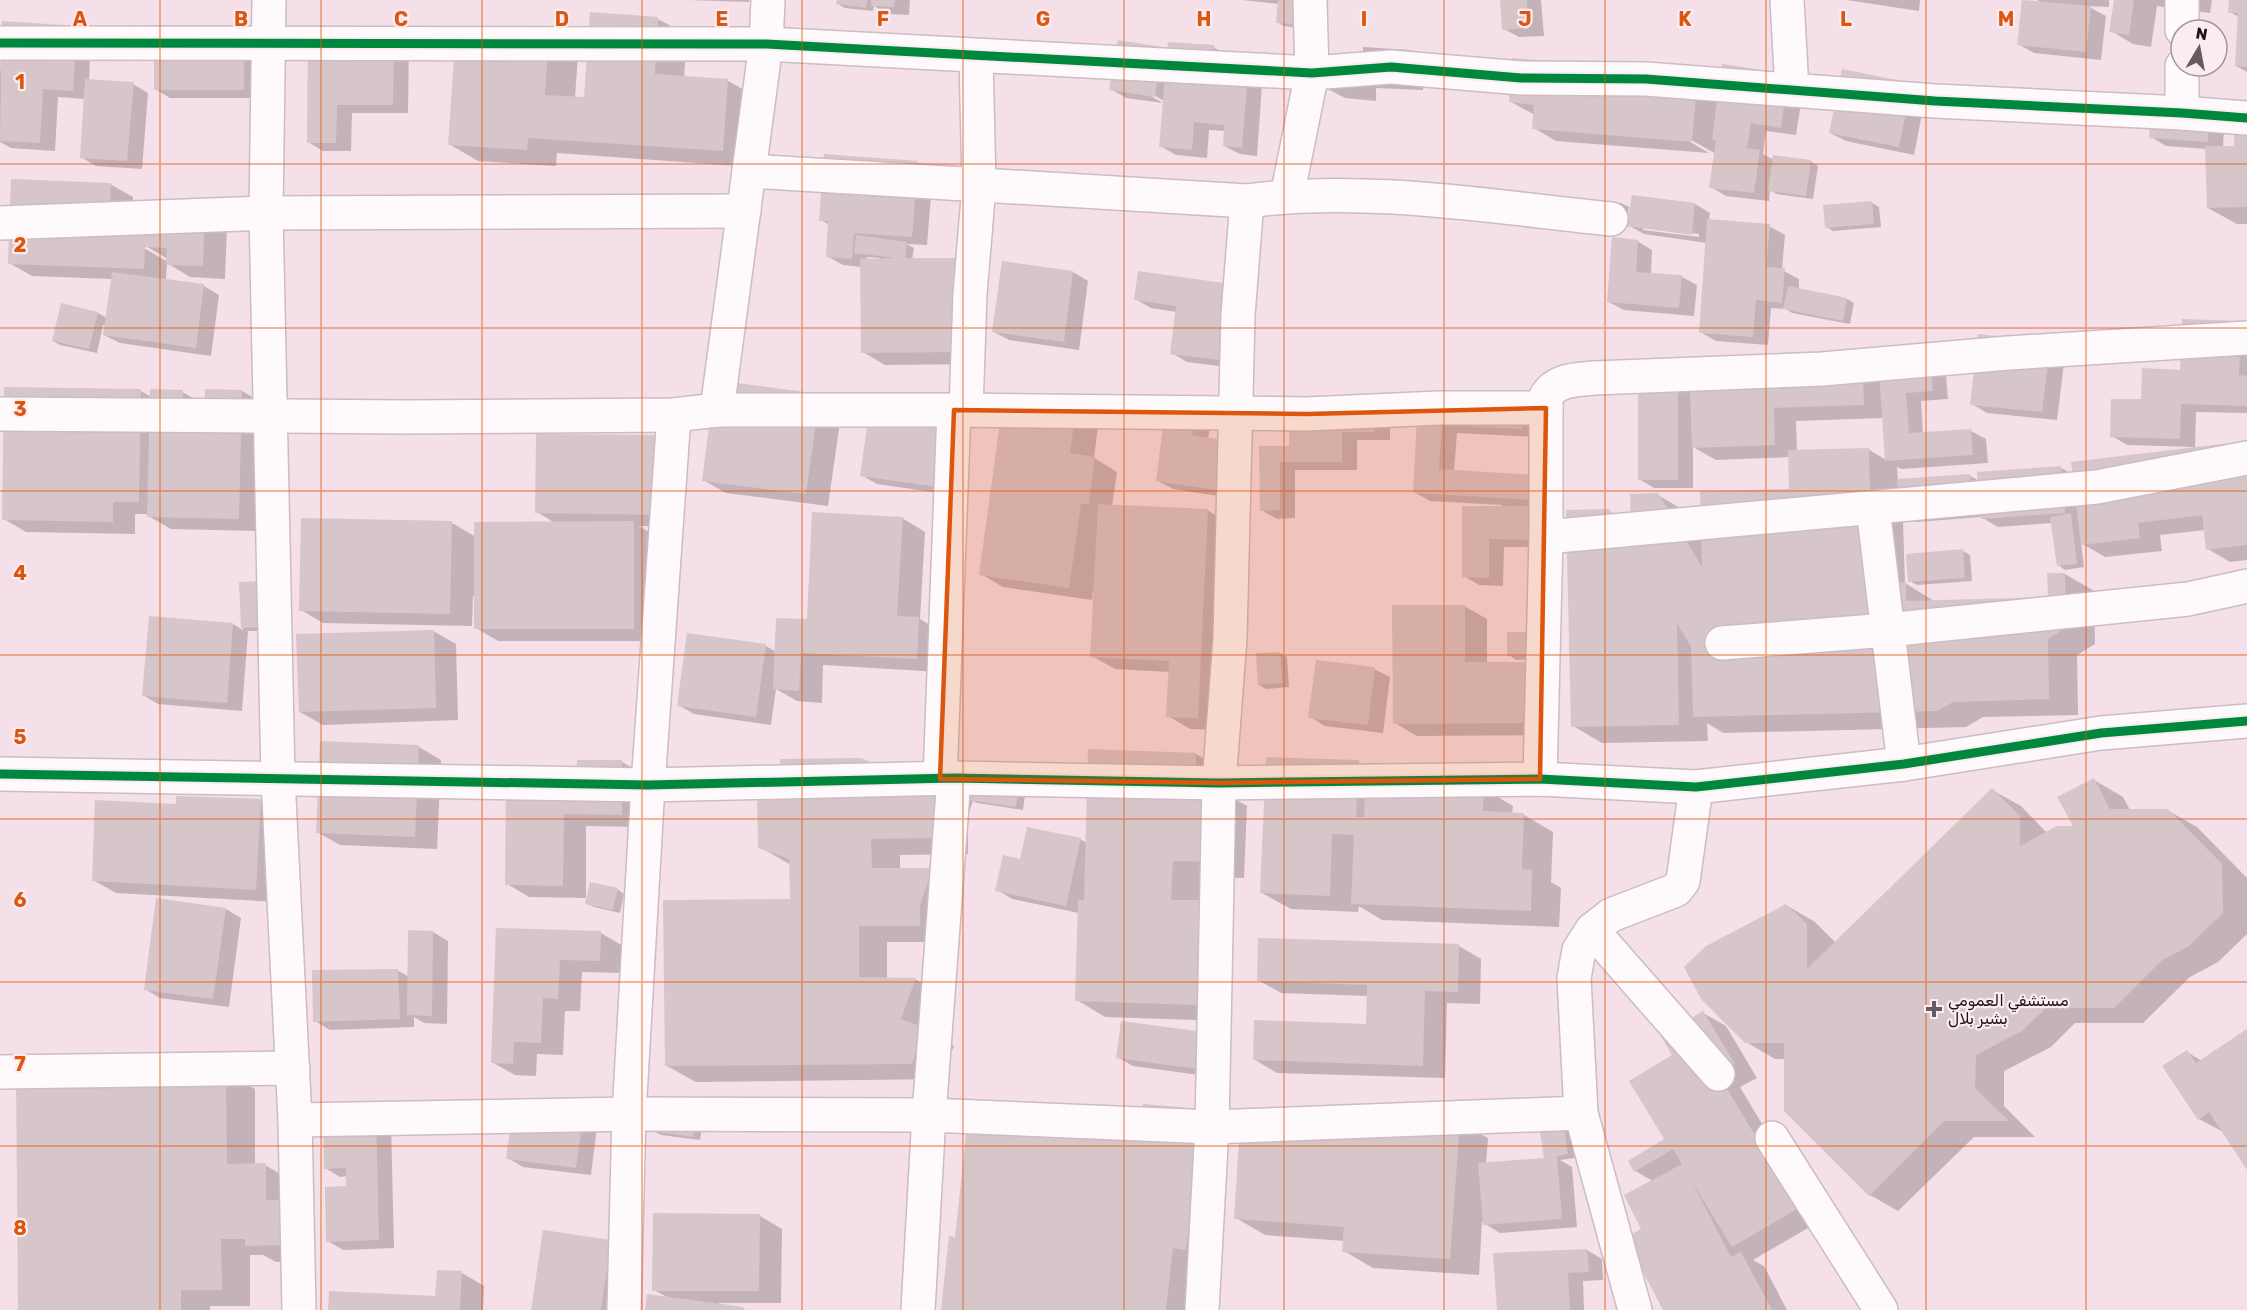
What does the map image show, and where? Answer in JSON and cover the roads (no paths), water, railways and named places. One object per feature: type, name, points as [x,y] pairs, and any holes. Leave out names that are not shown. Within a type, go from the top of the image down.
[{"type":"street","points":[[269,0],[266,213],[278,778],[293,1068],[299,1310]]},
{"type":"street","points":[[717,410],[766,44],[768,0]]},
{"type":"street","points":[[1287,196],[1312,73],[1310,0]]},
{"type":"street","points":[[1787,0],[1792,90]]},
{"type":"street","points":[[2182,0],[2182,18]]},
{"type":"street","points":[[0,43],[766,44],[1312,73],[1391,67],[1521,78],[1646,79],[1935,102],[2247,118]]},
{"type":"street","points":[[918,1310],[947,778],[960,410],[979,186],[976,56]]},
{"type":"street","points":[[2182,78],[2182,113]]},
{"type":"street","points":[[749,171],[1246,201],[1287,196],[1404,198],[1611,219]]},
{"type":"street","points":[[1202,1310],[1212,1127],[1218,783],[1230,638],[1238,315],[1246,201]]},
{"type":"street","points":[[0,223],[266,213],[744,211]]},
{"type":"street","points":[[1540,779],[1546,537],[1546,396],[1555,386],[1564,382],[1593,378],[1822,369],[2008,353],[2247,338]]},
{"type":"street","points":[[0,414],[674,415],[717,410],[960,410],[1308,414],[1439,408],[1546,408]]},
{"type":"street","points":[[624,1310],[629,1114],[648,785],[674,415]]},
{"type":"street","points":[[1546,537],[1746,517],[1873,508],[2097,487],[2247,458]]},
{"type":"street","points":[[1873,508],[1904,764]]},
{"type":"street","points":[[1722,643],[1887,630],[2188,599],[2247,586]]},
{"type":"street","points":[[0,774],[648,785],[947,778],[1218,783],[1540,779],[1696,787],[1904,764],[2101,733],[2247,722]]},
{"type":"street","points":[[1635,1310],[1581,1113],[1574,978],[1579,950],[1592,930],[1611,915],[1676,890],[1683,880],[1696,787]]},
{"type":"street","points":[[1592,930],[1718,1074]]},
{"type":"street","points":[[0,1072],[293,1068]]},
{"type":"street","points":[[295,1120],[629,1114],[928,1115],[1212,1127],[1581,1113]]},
{"type":"street","points":[[1772,1138],[1881,1310]]},
{"type":"place","name":"مستشفي العمومي بشير بلال","points":[[1934,1009]]}]
